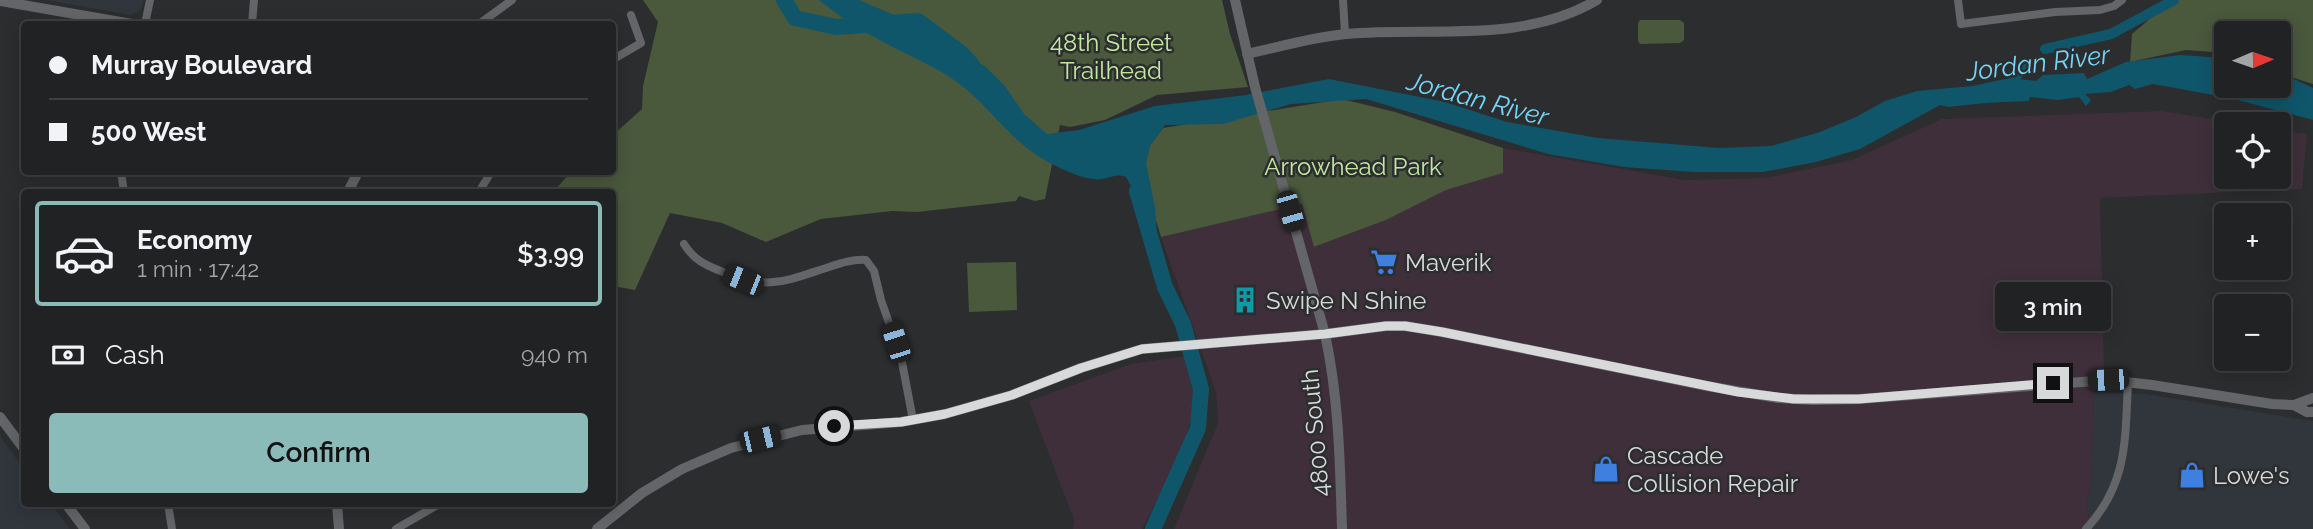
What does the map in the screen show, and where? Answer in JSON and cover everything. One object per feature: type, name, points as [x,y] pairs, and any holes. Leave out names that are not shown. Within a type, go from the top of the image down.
[{"type":"main road","name":"4800 South","points":[[1235,0],[1255,87],[1333,370],[1339,424],[1342,529]]},
{"type":"main road","points":[[1247,54],[1345,34],[1527,27],[1564,17],[1597,0]]},
{"type":"main road","points":[[0,1],[115,21]]},
{"type":"main road","points":[[597,529],[642,493],[682,469],[760,439],[802,430],[914,420],[945,414],[1012,395],[1118,355],[1142,349],[1325,334],[1365,328],[1405,326],[1738,392],[1794,399],[1859,399],[2075,382],[2128,382],[2264,403],[2294,405],[2313,398]]},
{"type":"main road","points":[[2294,405],[2313,412]]},
{"type":"main road","points":[[0,417],[21,445]]},
{"type":"main road","points":[[68,507],[85,529]]},
{"type":"main road","points":[[337,507],[339,529]]},
{"type":"street","points":[[146,21],[150,0]]},
{"type":"street","points":[[253,21],[254,0]]},
{"type":"street","points":[[483,21],[512,0]]},
{"type":"street","points":[[1343,0],[1345,34]]},
{"type":"street","points":[[1958,0],[1961,24],[2055,12],[2100,10],[2122,0]]},
{"type":"street","points":[[616,58],[641,43],[631,15]]},
{"type":"street","points":[[684,244],[701,263],[743,280],[762,284],[789,280],[850,261],[866,260],[874,271],[901,357],[914,420]]},
{"type":"street","points":[[2086,529],[2108,502],[2118,476],[2123,454],[2128,382]]},
{"type":"street","points":[[168,507],[172,529]]},
{"type":"street","points":[[396,529],[434,507]]},
{"type":"shaded area","points":[[47,0],[144,0],[140,11],[131,15]]},
{"type":"shaded area","points":[[2161,111],[2214,119],[2214,189],[2291,189],[2291,132],[2307,134],[2302,189],[2100,198],[2104,368],[2094,392],[2091,488],[2086,505],[2092,529],[1174,529],[1218,423],[1216,392],[1161,237],[1302,204],[1315,247],[1386,220],[1446,190],[1503,173],[1503,148],[1685,180],[1765,178],[1852,160],[1942,119]]},
{"type":"shaded area","points":[[1185,356],[1196,404],[1177,463],[1142,529],[1073,529],[1074,520],[1029,401],[1131,364]]},
{"type":"shaded area","points":[[2094,392],[2146,394],[2313,421],[2313,529],[2092,529],[2086,505],[2091,488]]},
{"type":"shaded area","points":[[0,436],[21,465],[21,507],[53,507],[70,529],[0,529]]},
{"type":"green space","name":"48th Street Trailhead","points":[[643,0],[1222,0],[1248,87],[1157,95],[1105,120],[1070,127],[1060,125],[1045,199],[1035,201],[1019,196],[1016,201],[821,219],[766,242],[722,223],[670,213],[635,290],[616,287],[616,189],[556,189],[568,175],[616,175],[616,132],[642,109],[643,86],[658,22]]},
{"type":"green space","points":[[2172,0],[2313,0],[2313,84],[2291,76],[2291,21],[2214,21],[2214,52],[2186,50],[2130,62],[2132,34]]},
{"type":"green space","points":[[1640,20],[1680,20],[1684,23],[1684,40],[1680,43],[1640,44]]},
{"type":"green space","name":"Arrowhead Park","points":[[1342,99],[1395,112],[1503,148],[1503,173],[1446,190],[1386,220],[1314,247],[1302,204],[1161,237],[1143,178],[1145,152],[1163,128]]},
{"type":"green space","points":[[1016,262],[1017,310],[969,312],[967,263]]},
{"type":"water","points":[[819,0],[859,0],[899,17],[986,67],[1005,86],[1024,114],[1047,134],[1079,130],[1155,106],[1246,95],[1329,79],[1445,102],[1507,122],[1598,138],[1719,148],[1771,146],[1820,132],[1885,101],[1917,91],[1972,86],[2010,78],[2036,81],[2043,75],[2084,73],[2087,79],[2126,62],[2180,55],[2214,57],[2214,95],[2153,84],[2135,89],[2129,85],[2111,92],[2085,94],[2091,100],[2086,106],[2079,97],[2058,100],[2030,97],[2029,101],[1948,107],[1940,105],[1860,149],[1816,162],[1763,172],[1693,172],[1624,167],[1548,154],[1366,99],[1291,104],[1223,124],[1165,125],[1150,146],[1146,163],[1155,207],[1157,235],[1126,177],[1119,175],[1101,179],[1088,178],[1050,163],[1024,146],[957,82],[836,13]]},
{"type":"water","points":[[2291,78],[2313,88],[2313,120],[2230,98],[2291,98]]},
{"type":"waterway","name":"Jordan River","points":[[784,0],[795,18],[836,27],[918,21],[961,53],[972,65]]},
{"type":"waterway","points":[[2045,49],[2111,34],[2174,0]]},
{"type":"waterway","points":[[2006,87],[2028,64]]},
{"type":"waterway","points":[[1137,191],[1165,287],[1183,324],[1201,389],[1198,428],[1153,529]]},
{"type":"place","name":"Maverik","points":[[1384,262]]},
{"type":"place","name":"Swipe N Shine","points":[[1245,300]]},
{"type":"place","name":"Cascade Collision Repair","points":[[1606,469]]},
{"type":"place","name":"Lowe's","points":[[2192,475]]},
{"type":"route","points":[[834,426],[901,422],[945,414],[1012,395],[1081,368],[1142,349],[1325,334],[1386,326],[1442,332],[1777,398],[1859,399],[2053,383]]}]
